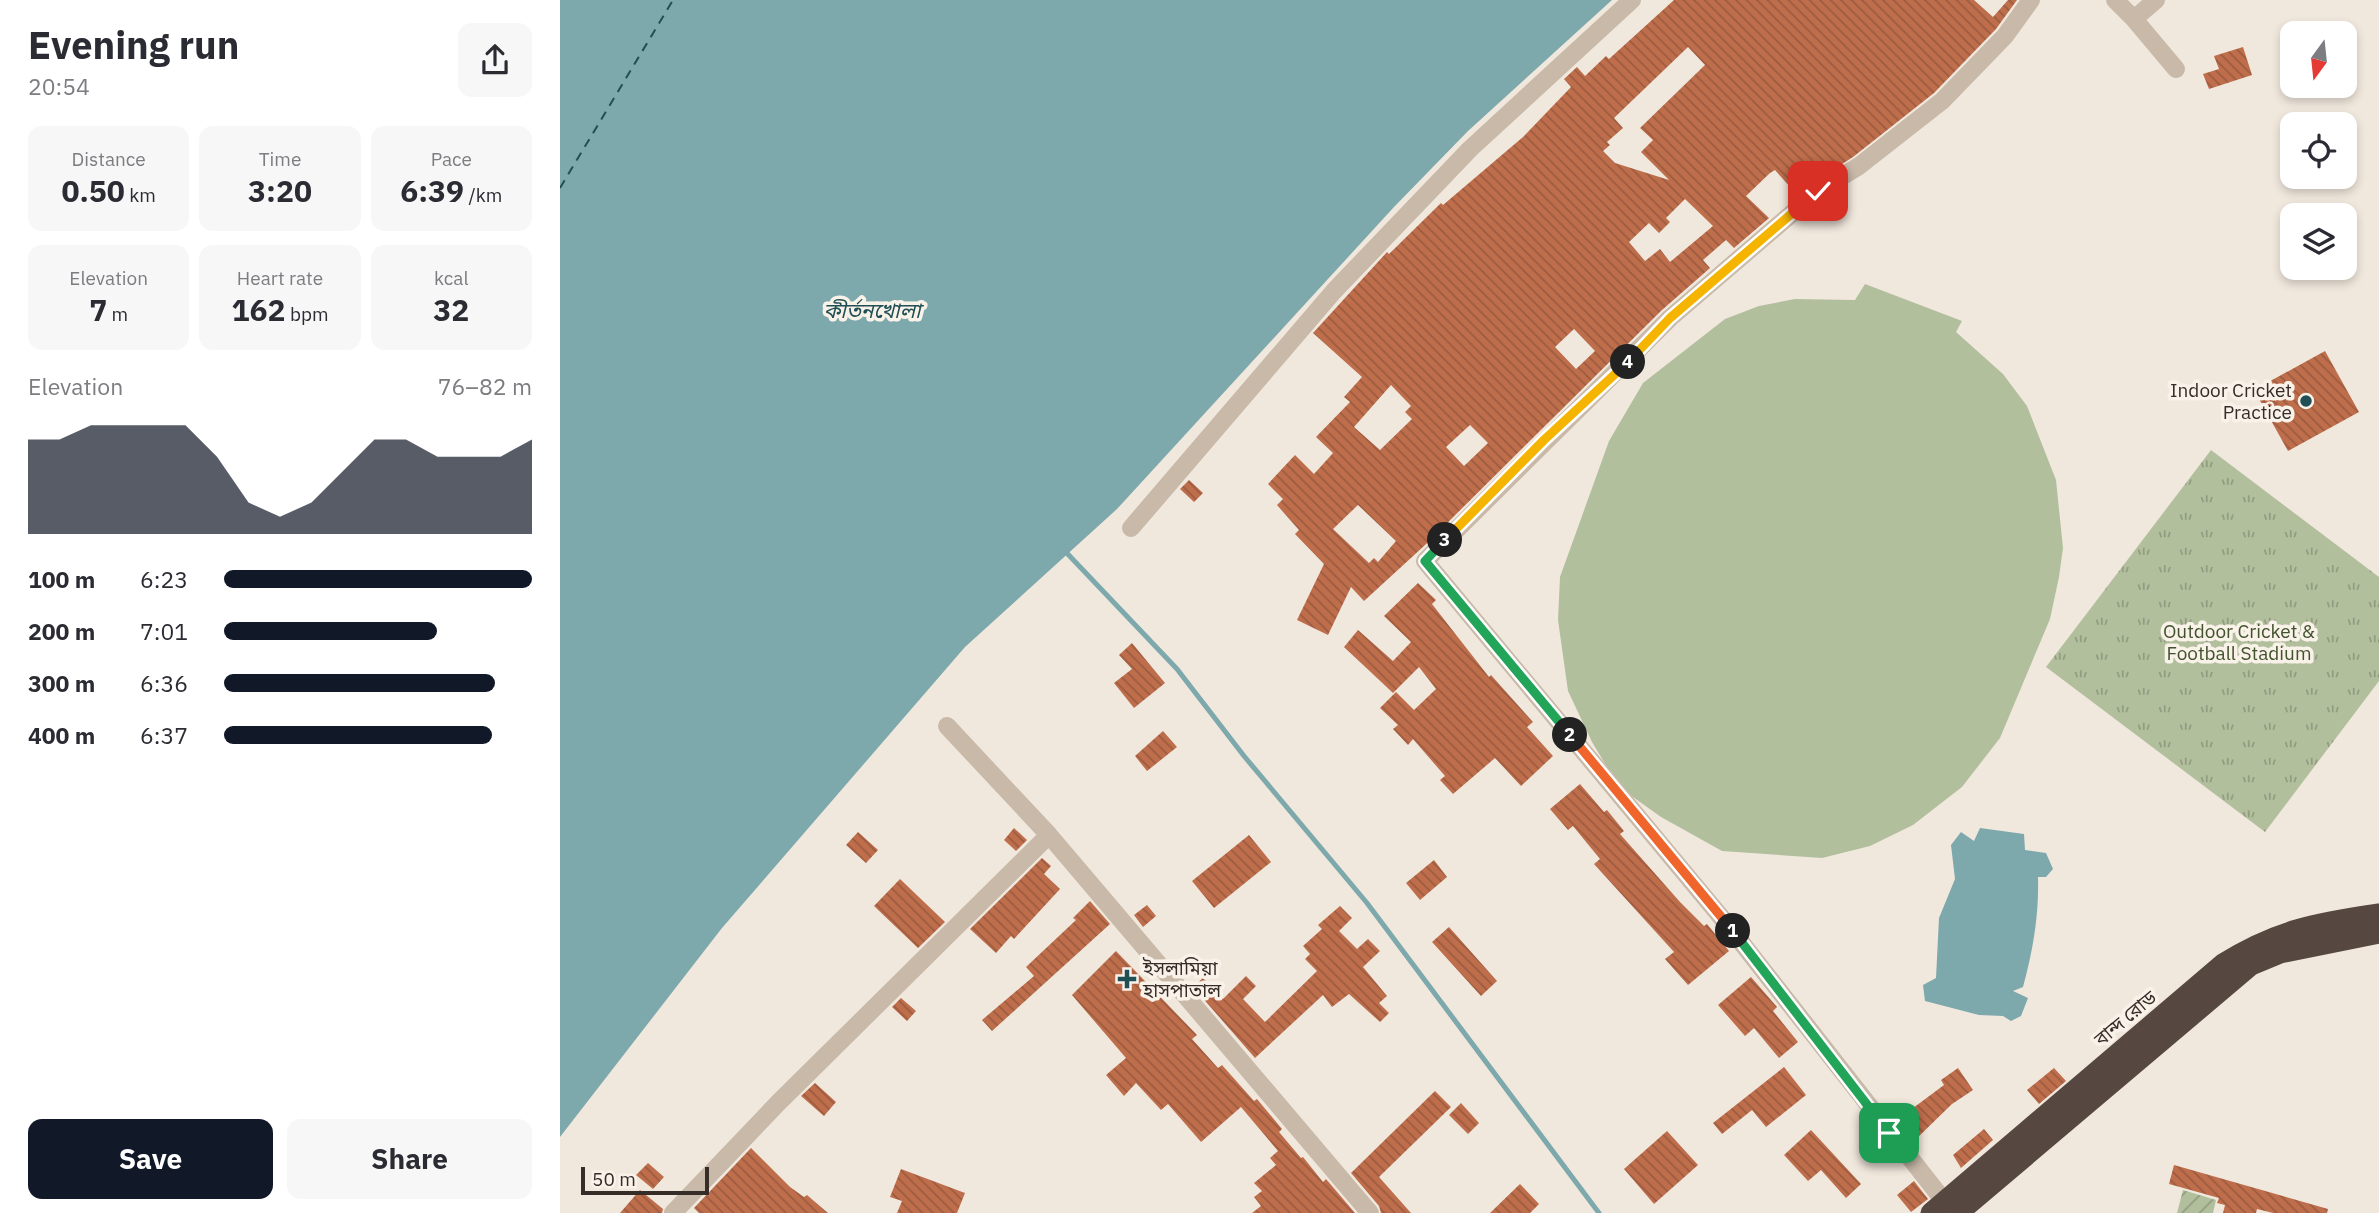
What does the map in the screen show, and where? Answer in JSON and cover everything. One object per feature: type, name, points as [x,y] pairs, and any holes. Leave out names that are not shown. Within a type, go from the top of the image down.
[{"type":"highway","name":"বান্দ রোড","points":[[1947,1210],[2223,964],[2254,945],[2305,925],[2379,914]]},
{"type":"highway","name":"বান্দ রোড","points":[[1947,1210],[2251,965],[2280,953],[2379,933]]},
{"type":"street","points":[[1131,528],[1343,281],[1470,149],[1632,0]]},
{"type":"street","points":[[1947,1210],[1726,923],[1425,561],[1670,318],[1818,191],[1859,166],[1942,101],[2005,36],[2031,0]]},
{"type":"street","points":[[2115,0],[2176,69]]},
{"type":"street","points":[[2134,19],[2157,0]]},
{"type":"street","points":[[947,726],[1049,835],[1370,1213]]},
{"type":"street","points":[[673,1213],[778,1103],[1049,835]]},
{"type":"green space","points":[[1865,284],[1962,321],[1956,332],[2003,374],[2027,406],[2056,480],[2063,548],[2050,619],[2000,738],[1962,787],[1913,825],[1870,846],[1822,858],[1722,851],[1661,817],[1619,787],[1592,742],[1568,691],[1558,620],[1560,577],[1609,441],[1643,383],[1725,319],[1759,306],[1795,299],[1855,300]]},
{"type":"green space","name":"Outdoor Cricket & Football Stadium","points":[[2211,450],[2379,577],[2379,681],[2265,832],[2046,667]]},
{"type":"green space","points":[[2183,1190],[2216,1200],[2213,1213],[2177,1213]]},
{"type":"water","name":"কীর্তনখোলা","points":[[560,0],[1612,0],[1468,131],[1394,207],[1117,509],[965,647],[722,928],[560,1137]]},
{"type":"water","points":[[1980,828],[2024,834],[2025,850],[2046,853],[2053,869],[2046,877],[2038,877],[2030,960],[2023,987],[2013,991],[2028,998],[2021,1016],[2011,1021],[2003,1016],[1979,1015],[1925,1001],[1923,985],[1936,978],[1939,918],[1955,879],[1951,845],[1961,832],[1974,841]]},
{"type":"building","points":[[1674,0],[1974,0],[1993,17],[2008,0],[2017,0],[1996,29],[1934,93],[1853,157],[1803,189],[1798,182],[1791,188],[1775,170],[1770,173],[1746,196],[1769,218],[1734,248],[1726,240],[1703,260],[1710,268],[1662,310],[1424,546],[1364,601],[1351,587],[1328,635],[1297,620],[1324,564],[1295,534],[1299,530],[1277,505],[1283,499],[1268,484],[1295,455],[1314,474],[1333,453],[1316,437],[1350,402],[1344,397],[1362,377],[1313,333],[1387,252],[1389,254],[1441,203],[1443,205],[1523,137],[1571,87],[1564,79],[1577,67],[1585,76],[1606,56],[1609,59]],"holes":[[[1688,47],[1705,65],[1640,128],[1653,140],[1641,152],[1669,180],[1615,163],[1603,151],[1610,145],[1607,142],[1623,128],[1614,118]],[[1685,199],[1713,226],[1670,262],[1660,249],[1645,261],[1629,242],[1649,223],[1659,233],[1670,222],[1666,218]],[[1574,329],[1595,351],[1576,369],[1555,347]],[[1391,385],[1411,406],[1405,412],[1412,419],[1380,450],[1354,427]],[[1470,425],[1488,443],[1464,466],[1446,447]],[[1358,505],[1396,541],[1378,562],[1374,558],[1369,563],[1333,529]]]},
{"type":"building","points":[[2243,47],[2252,75],[2209,89],[2203,74],[2219,69],[2214,56]]},
{"type":"building","name":"Indoor Cricket Practice","points":[[2325,351],[2359,412],[2288,451],[2254,390]]},
{"type":"building","points":[[1189,480],[1203,493],[1194,502],[1180,489]]},
{"type":"building","points":[[1418,583],[1436,600],[1432,604],[1489,677],[1491,675],[1533,722],[1527,727],[1553,756],[1521,786],[1495,758],[1453,794],[1440,780],[1445,776],[1413,739],[1408,745],[1393,729],[1398,725],[1380,708],[1396,692],[1414,710],[1436,689],[1419,667],[1393,693],[1344,647],[1358,630],[1393,661],[1411,642],[1384,616]]},
{"type":"building","points":[[1132,643],[1165,683],[1134,708],[1114,683],[1132,669],[1119,655]]},
{"type":"building","points":[[1163,731],[1177,747],[1147,771],[1135,756]]},
{"type":"building","points":[[1580,784],[1604,812],[1607,810],[1624,831],[1620,834],[1680,902],[1704,926],[1707,924],[1729,951],[1688,985],[1665,959],[1674,952],[1594,864],[1600,859],[1573,826],[1568,830],[1550,809]]},
{"type":"building","points":[[1014,828],[1027,840],[1016,851],[1004,840]]},
{"type":"building","points":[[858,832],[878,850],[866,863],[846,845]]},
{"type":"building","points":[[1249,835],[1271,862],[1214,908],[1192,881]]},
{"type":"building","points":[[1042,858],[1051,866],[1044,874],[1060,889],[1014,939],[1011,936],[996,953],[970,929]]},
{"type":"building","points":[[1434,860],[1447,877],[1420,900],[1406,883]]},
{"type":"building","points":[[900,879],[945,922],[918,948],[874,906]]},
{"type":"building","points":[[1090,901],[1110,924],[992,1031],[982,1020],[1034,976],[1026,967],[1076,920],[1073,918]]},
{"type":"building","points":[[1147,905],[1156,916],[1143,927],[1134,915]]},
{"type":"building","points":[[1340,906],[1352,918],[1339,931],[1357,949],[1368,939],[1380,951],[1363,967],[1387,996],[1379,1003],[1389,1013],[1380,1022],[1349,994],[1332,1007],[1323,995],[1255,1058],[1193,987],[1203,978],[1223,999],[1246,976],[1256,986],[1243,999],[1265,1022],[1317,971],[1305,959],[1310,954],[1303,946],[1322,929],[1318,925]]},
{"type":"building","points":[[1449,927],[1497,981],[1481,996],[1432,942]]},
{"type":"building","points":[[1116,951],[1197,1035],[1192,1039],[1218,1068],[1222,1065],[1254,1101],[1257,1099],[1282,1129],[1279,1132],[1301,1158],[1303,1157],[1323,1182],[1326,1179],[1355,1213],[1252,1213],[1261,1206],[1254,1197],[1262,1191],[1254,1183],[1276,1165],[1270,1158],[1278,1151],[1241,1107],[1201,1142],[1168,1104],[1161,1110],[1136,1083],[1124,1096],[1106,1075],[1126,1058],[1072,995]]},
{"type":"building","points":[[1751,977],[1777,1007],[1773,1011],[1798,1042],[1779,1058],[1754,1028],[1745,1036],[1718,1005]]},
{"type":"building","points":[[901,998],[916,1011],[907,1021],[892,1007]]},
{"type":"building","points":[[1784,1067],[1806,1095],[1766,1127],[1752,1110],[1722,1134],[1713,1123]]},
{"type":"building","points":[[1958,1068],[1973,1090],[1952,1104],[1915,1140],[1897,1120],[1944,1085],[1941,1080]]},
{"type":"building","points":[[2054,1068],[2066,1081],[2039,1104],[2027,1090]]},
{"type":"building","points":[[815,1083],[836,1102],[824,1116],[801,1096]]},
{"type":"building","points":[[1435,1091],[1451,1107],[1379,1177],[1411,1213],[1381,1213],[1379,1206],[1351,1173]]},
{"type":"building","points":[[1461,1103],[1479,1123],[1468,1134],[1449,1115]]},
{"type":"building","points":[[1984,1129],[1993,1140],[1961,1168],[1953,1155]]},
{"type":"building","points":[[1811,1130],[1861,1184],[1846,1198],[1821,1170],[1808,1181],[1784,1155]]},
{"type":"building","points":[[1667,1131],[1698,1165],[1654,1204],[1624,1169]]},
{"type":"building","points":[[751,1148],[790,1187],[804,1197],[807,1195],[828,1213],[699,1213],[694,1208]]},
{"type":"building","points":[[648,1163],[664,1177],[653,1189],[636,1175]]},
{"type":"building","points":[[2174,1165],[2328,1209],[2327,1213],[2273,1213],[2257,1209],[2256,1213],[2223,1213],[2225,1205],[2217,1203],[2219,1198],[2169,1184]]},
{"type":"building","points":[[901,1169],[965,1193],[957,1213],[897,1213],[902,1201],[890,1197]]},
{"type":"building","points":[[1914,1181],[1928,1199],[1911,1212],[1897,1195]]},
{"type":"building","points":[[1520,1184],[1539,1204],[1530,1213],[1490,1213]]},
{"type":"building","points":[[640,1190],[663,1209],[662,1213],[620,1213]]},
{"type":"waterway","points":[[1063,549],[1177,669],[1244,756],[1367,903],[1599,1213]]},
{"type":"ferry route","points":[[560,188],[673,0]]},
{"type":"place","name":"Indoor Cricket Practice","points":[[2306,401]]},
{"type":"place","name":"ইসলামিয়া হাসপাতাল","points":[[1127,979]]},
{"type":"route","points":[[1818,191],[1670,318],[1619,372],[1544,440],[1425,561],[1726,923],[1889,1133]]}]
